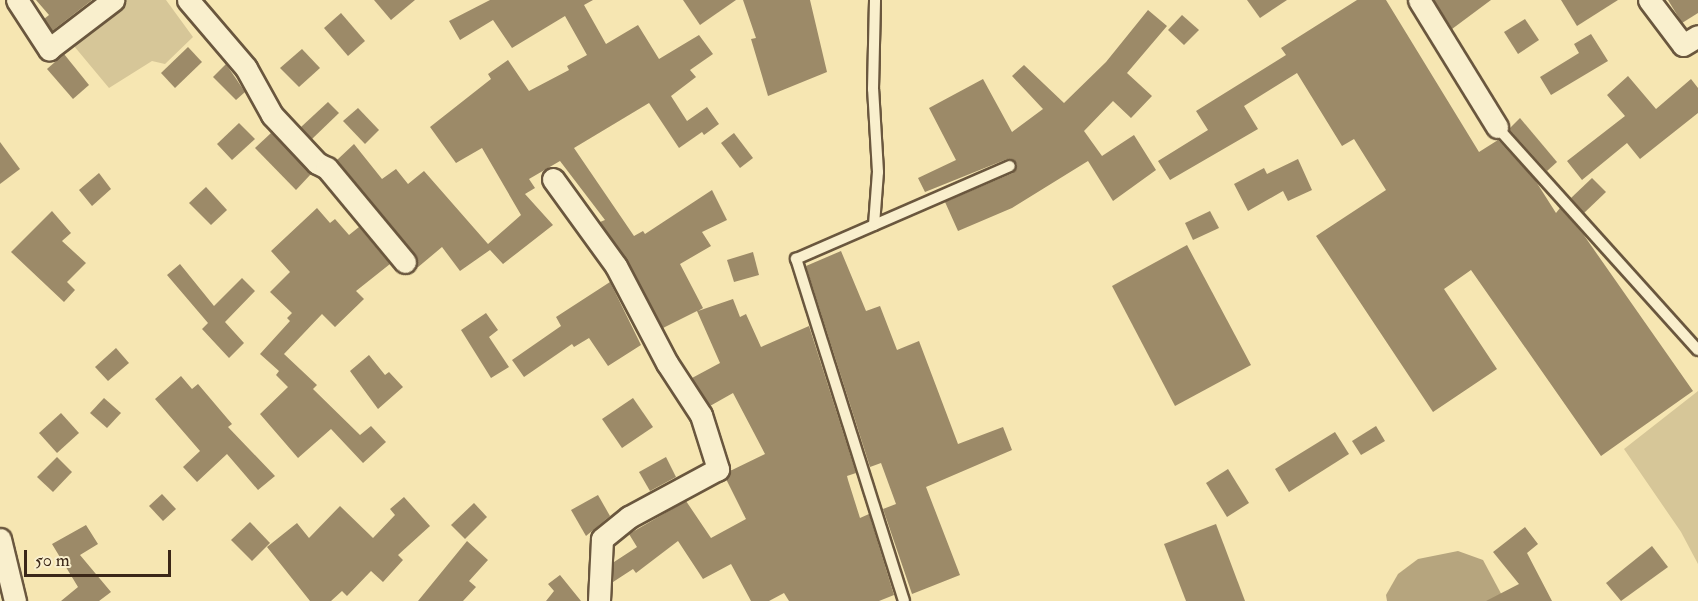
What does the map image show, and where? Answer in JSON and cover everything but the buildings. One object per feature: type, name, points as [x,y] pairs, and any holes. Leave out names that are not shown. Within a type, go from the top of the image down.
[{"type":"street","points":[[17,0],[49,49],[113,0]]},
{"type":"street","points":[[188,0],[246,68],[272,115],[317,163],[327,168],[405,262]]},
{"type":"street","points":[[1419,0],[1497,127]]},
{"type":"street","points":[[1649,0],[1683,45],[1698,36]]},
{"type":"street","points":[[553,179],[616,267],[668,363],[701,414],[718,468],[628,517],[602,539],[599,601]]},
{"type":"street","points":[[0,539],[15,601]]},
{"type":"lane","points":[[874,225],[878,172],[873,89],[875,0]]},
{"type":"lane","points":[[1497,127],[1698,350]]},
{"type":"lane","points":[[904,601],[796,259],[1010,166]]},
{"type":"shaded area","points":[[124,0],[166,0],[193,37],[165,64],[152,61],[109,88],[74,46]]},
{"type":"shaded area","points":[[1698,391],[1698,564],[1681,532],[1624,449]]},
{"type":"shaded area","points":[[1458,551],[1483,560],[1505,601],[1387,601],[1386,595],[1398,574],[1418,559]]}]
